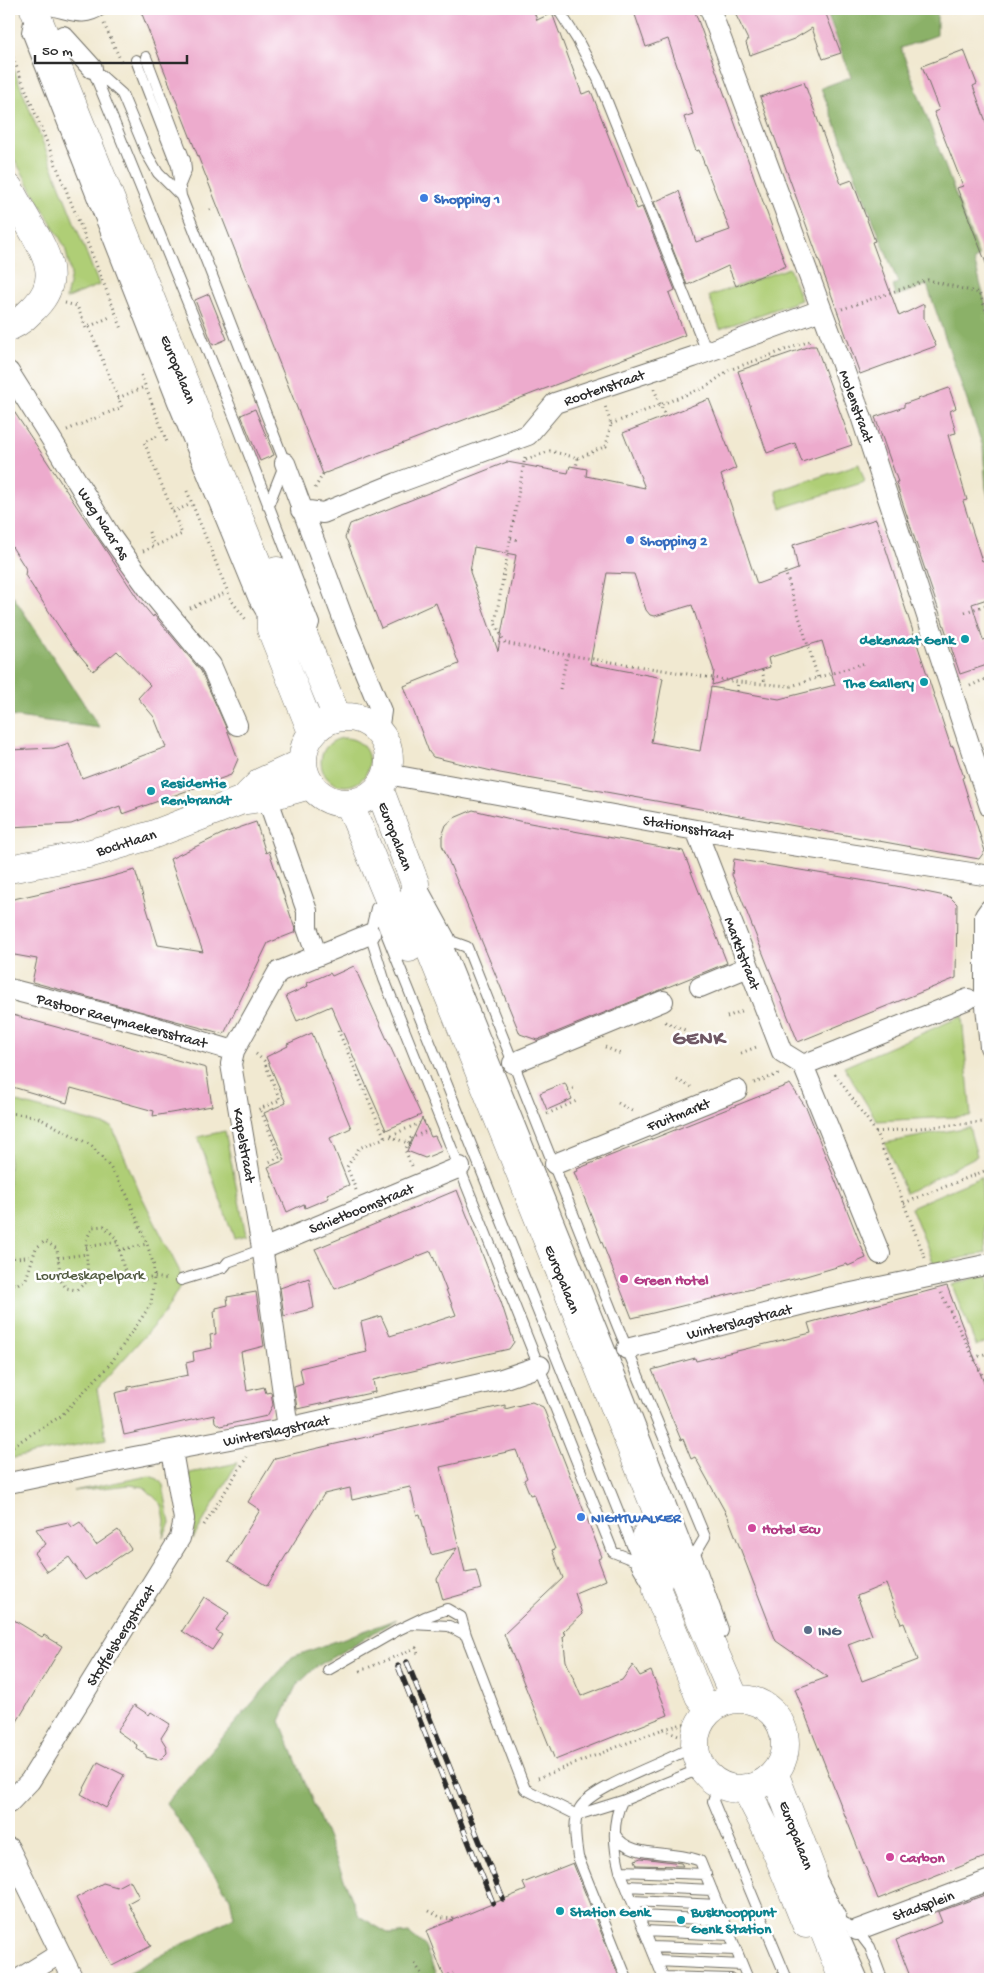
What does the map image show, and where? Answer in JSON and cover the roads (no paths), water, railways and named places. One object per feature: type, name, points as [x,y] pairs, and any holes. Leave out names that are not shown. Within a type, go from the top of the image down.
[{"type":"main road","name":"Europalaan","points":[[43,9],[63,36],[337,717]]},
{"type":"main road","name":"Europalaan","points":[[43,9],[270,595],[260,626],[312,732]]},
{"type":"main road","points":[[9,188],[45,252],[50,269],[47,292],[40,302],[20,322],[9,327]]},
{"type":"main road","points":[[349,803],[338,803],[317,793],[306,774],[303,752],[306,741],[320,725],[337,717],[352,717],[366,721],[378,730]]},
{"type":"main road","name":"Europalaan","points":[[378,730],[385,740],[389,763],[395,779],[414,883],[414,910],[722,1674],[735,1699]]},
{"type":"main road","name":"Bochtlaan","points":[[9,869],[88,854],[152,835],[240,801],[267,797],[306,774]]},
{"type":"main road","name":"Bochtlaan","points":[[240,801],[261,782],[306,774]]},
{"type":"main road","name":"Europalaan","points":[[395,779],[361,801],[349,803],[379,895],[660,1567],[657,1590],[699,1696],[705,1745]]},
{"type":"main road","points":[[735,1699],[748,1699],[760,1703],[770,1710],[778,1721],[785,1745],[775,1775],[758,1785],[745,1788],[732,1788],[705,1745],[721,1702],[735,1699]]},
{"type":"main road","name":"Europalaan","points":[[775,1775],[812,1871],[811,1898],[843,1979]]},
{"type":"main road","name":"Europalaan","points":[[745,1788],[782,1863],[828,1979]]},
{"type":"street","name":"Molenstraat","points":[[710,9],[814,312],[885,486],[984,757],[990,808]]},
{"type":"street","points":[[63,36],[92,68]]},
{"type":"street","name":"Rootenstraat","points":[[301,510],[322,513],[397,483],[528,436],[555,403],[705,353],[814,312]]},
{"type":"street","name":"Weg Naar As","points":[[9,372],[109,534],[150,591],[211,665],[237,725]]},
{"type":"street","points":[[285,463],[301,510],[381,711],[378,730]]},
{"type":"street","name":"Stationsstraat","points":[[395,779],[696,830],[990,876]]},
{"type":"street","points":[[267,797],[307,911],[307,928],[317,956]]},
{"type":"street","name":"Marktstraat","points":[[696,830],[782,1052],[803,1065]]},
{"type":"street","name":"Europalaan","points":[[414,883],[445,939]]},
{"type":"street","points":[[990,909],[986,916],[984,976],[990,1047]]},
{"type":"street","name":"Kapelstraat","points":[[288,1428],[263,1248],[231,1064],[234,1051],[278,972],[370,934]]},
{"type":"street","points":[[700,987],[748,967]]},
{"type":"street","name":"Pastoor Raeymaekersstraat","points":[[9,989],[141,1023],[234,1051]]},
{"type":"street","points":[[880,1254],[803,1065],[968,999]]},
{"type":"street","points":[[517,1061],[663,1001]]},
{"type":"street","name":"Fruitmarkt","points":[[555,1164],[737,1090]]},
{"type":"street","name":"Schietboomstraat","points":[[263,1248],[460,1167]]},
{"type":"street","name":"Winterslagstraat","points":[[627,1349],[886,1285],[990,1264]]},
{"type":"street","name":"Winterslagstraat","points":[[9,1482],[288,1428],[502,1379],[540,1366]]},
{"type":"street","name":"Stoffelsbergstraat","points":[[9,1803],[30,1781],[180,1538],[184,1518],[172,1451]]},
{"type":"street","name":"Europalaan","points":[[692,1559],[717,1625],[722,1674]]},
{"type":"street","name":"Europalaan","points":[[641,1563],[657,1590]]},
{"type":"street","points":[[9,1848],[59,1954],[73,1979]]},
{"type":"street","points":[[812,1871],[836,1918]]},
{"type":"street","name":"Stadsplein","points":[[857,1930],[990,1880]]},
{"type":"street","points":[[19,1979],[59,1954]]},
{"type":"lane","points":[[43,9],[84,18],[95,15],[102,9]]},
{"type":"lane","points":[[558,9],[577,39],[598,79],[705,353]]},
{"type":"lane","points":[[141,58],[177,166],[180,192],[285,463],[268,506]]},
{"type":"lane","points":[[92,68],[122,94],[147,154],[158,173],[180,192]]},
{"type":"lane","points":[[92,68],[236,421],[314,623],[307,646]]},
{"type":"lane","points":[[379,895],[370,934],[384,980],[613,1552],[641,1563]]},
{"type":"lane","name":"Europalaan","points":[[379,895],[570,1393],[641,1563]]},
{"type":"lane","points":[[445,939],[467,947],[517,1061],[627,1349],[705,1537],[692,1559]]},
{"type":"lane","name":"Europalaan","points":[[445,939],[620,1374],[692,1559]]},
{"type":"lane","points":[[181,1280],[224,1267],[228,1262],[263,1248]]},
{"type":"lane","points":[[328,1670],[425,1616],[447,1609],[461,1617],[525,1789],[577,1815],[622,1801],[705,1745]]},
{"type":"lane","points":[[411,1624],[449,1626],[466,1634]]},
{"type":"lane","points":[[627,1979],[578,1857],[576,1842],[577,1815],[585,1801],[598,1791],[705,1745]]},
{"type":"lane","points":[[705,1745],[713,1801],[787,1979]]},
{"type":"lane","points":[[622,1801],[616,1818],[615,1834],[616,1854],[620,1871],[664,1978],[732,1979]]},
{"type":"lane","points":[[615,1834],[621,1842],[631,1849],[688,1855],[700,1861],[748,1979]]},
{"type":"lane","points":[[620,1871],[706,1874]]},
{"type":"lane","points":[[626,1886],[712,1890]]},
{"type":"lane","points":[[632,1901],[718,1904]]},
{"type":"lane","points":[[639,1916],[724,1920]]},
{"type":"lane","points":[[836,1918],[857,1930],[870,1948],[882,1979]]},
{"type":"lane","points":[[836,1918],[863,1979]]},
{"type":"lane","points":[[645,1931],[730,1935]]},
{"type":"lane","points":[[651,1947],[736,1950]]},
{"type":"lane","points":[[657,1962],[742,1965]]},
{"type":"railway","points":[[407,1662],[503,1899]]},
{"type":"railway","points":[[398,1666],[493,1903]]},
{"type":"place","name":"Shopping 1","points":[[424,198]]},
{"type":"place","name":"Shopping 2","points":[[630,540]]},
{"type":"place","name":"dekenaat Genk","points":[[965,639]]},
{"type":"place","name":"The Gallery","points":[[924,682]]},
{"type":"place","name":"Residentie Rembrandt","points":[[151,791]]},
{"type":"place","name":"Green Hotel","points":[[624,1279]]},
{"type":"place","name":"NIGHTWALKER","points":[[581,1517]]},
{"type":"place","name":"Hotel Ecu","points":[[752,1528]]},
{"type":"place","name":"ING","points":[[808,1630]]},
{"type":"place","name":"Carbon","points":[[890,1857]]},
{"type":"place","name":"Station Genk","points":[[560,1911]]},
{"type":"place","name":"Busknooppunt Genk Station","points":[[681,1920]]},
{"type":"district","name":"GENK","points":[[699,1037]]},
{"type":"park label","name":"Lourdeskapelpark","points":[[90,1274]]}]
